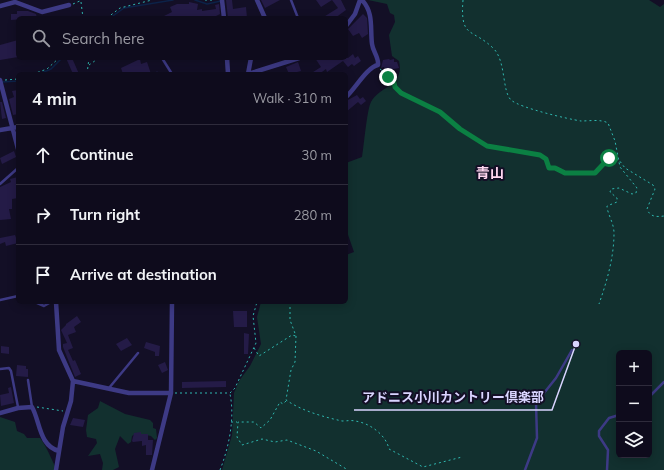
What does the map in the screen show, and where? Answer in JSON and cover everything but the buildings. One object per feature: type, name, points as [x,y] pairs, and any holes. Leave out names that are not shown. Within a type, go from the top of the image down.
[{"type":"street","points":[[222,0],[224,16]]},
{"type":"street","points":[[257,0],[264,16]]},
{"type":"street","points":[[348,23],[355,14],[361,0],[365,4],[372,21],[372,45],[378,61],[378,65],[373,66],[348,95]]},
{"type":"street","points":[[0,6],[15,2],[42,12],[68,2]]},
{"type":"street","points":[[227,60],[228,72]]},
{"type":"street","points":[[248,72],[251,60]]},
{"type":"street","points":[[259,72],[293,60]]},
{"type":"street","points":[[0,80],[15,127],[0,130]]},
{"type":"street","points":[[56,304],[57,340],[59,350],[73,381],[56,470]]},
{"type":"street","points":[[152,470],[171,393],[172,304]]},
{"type":"street","points":[[73,381],[129,393],[171,393]]},
{"type":"street","points":[[0,413],[18,408],[32,407],[36,421],[46,442],[54,449],[59,450]]},
{"type":"lane","points":[[292,0],[297,16]]},
{"type":"lane","points":[[163,60],[171,72]]},
{"type":"lane","points":[[0,184],[16,170]]},
{"type":"lane","points":[[0,300],[16,296]]},
{"type":"lane","points":[[525,470],[537,438],[538,428],[535,414],[536,403],[556,378],[572,350]]},
{"type":"lane","points":[[109,388],[138,353]]},
{"type":"lane","points":[[0,369],[9,368],[11,371],[18,408]]},
{"type":"lane","points":[[28,380],[32,407]]},
{"type":"lane","points":[[652,394],[664,382]]},
{"type":"lane","points":[[607,470],[608,450],[599,436],[599,431],[609,418],[616,416]]},
{"type":"path","points":[[110,16],[120,8],[152,0]]},
{"type":"path","points":[[205,0],[215,0]]},
{"type":"path","points":[[463,0],[462,18],[465,27],[470,33],[494,50],[504,73],[506,90],[512,100],[545,112],[576,120],[608,123],[624,173],[637,188],[636,193],[632,194],[619,188],[611,189],[610,192],[617,198],[617,202],[607,206],[611,215],[614,232],[612,258],[599,304]]},
{"type":"path","points":[[68,2],[81,1],[83,16]]},
{"type":"path","points":[[39,72],[47,69],[57,60]]},
{"type":"path","points":[[87,72],[89,60]]},
{"type":"path","points":[[89,65],[96,60]]},
{"type":"path","points":[[378,65],[384,73],[393,79],[395,87],[401,93],[440,112],[464,132],[487,146],[540,155],[546,159],[549,168],[574,173],[595,173],[609,158],[619,160],[625,168],[654,185],[655,189],[647,208],[649,213],[654,216],[664,216]]},
{"type":"path","points":[[0,80],[16,79]]},
{"type":"path","points":[[171,393],[230,393],[235,388],[254,348],[256,335],[253,316],[256,304]]},
{"type":"path","points":[[231,422],[254,422],[261,428],[270,420],[280,402],[283,404],[286,400],[291,370],[295,362],[296,336],[290,320],[290,304]]},
{"type":"path","points":[[254,348],[259,356],[292,335],[296,336]]},
{"type":"path","points":[[220,470],[229,437],[231,422],[230,393]]},
{"type":"path","points":[[286,400],[315,413],[343,421],[356,421],[379,432],[388,443],[389,450],[423,467],[462,457]]},
{"type":"path","points":[[32,407],[68,412]]},
{"type":"path","points":[[238,422],[237,437],[242,445],[262,440],[275,442],[287,440],[316,451],[348,470]]},
{"type":"green space","points":[[368,0],[649,0],[660,7],[664,4],[664,470],[222,470],[232,435],[234,393],[239,381],[250,366],[261,344],[257,317],[260,304],[348,304],[348,254],[354,252],[348,235],[348,162],[362,157],[371,102],[380,92],[395,81],[398,76],[400,69],[399,61],[392,56],[389,35],[395,22],[394,15],[390,13],[387,4]]},
{"type":"green space","points":[[100,401],[125,414],[150,420],[153,423],[153,428],[156,429],[157,438],[155,440],[151,436],[136,433],[132,436],[131,442],[128,444],[120,436],[115,449],[119,467],[113,470],[102,470],[103,463],[100,454],[88,456],[97,443],[96,439],[87,437],[86,430],[88,415],[98,408]]},
{"type":"green space","points":[[0,417],[15,422],[17,431],[24,434],[27,438],[40,438],[57,470],[0,470]]},
{"type":"waterway","points":[[113,16],[124,8],[173,0]]},
{"type":"waterway","points":[[195,0],[207,4],[221,1]]},
{"type":"waterway","points":[[44,72],[51,69],[60,60]]},
{"type":"waterway","points":[[2,82],[16,81]]},
{"type":"place","name":"アドニス小川カントリー倶楽部","points":[[576,344]]},
{"type":"district","name":"青山","points":[[490,173]]},
{"type":"route","points":[[388,77],[393,79],[395,87],[401,93],[440,112],[460,129],[487,146],[540,155],[546,159],[549,168],[555,168],[565,173],[595,173],[606,163],[609,158]]}]
